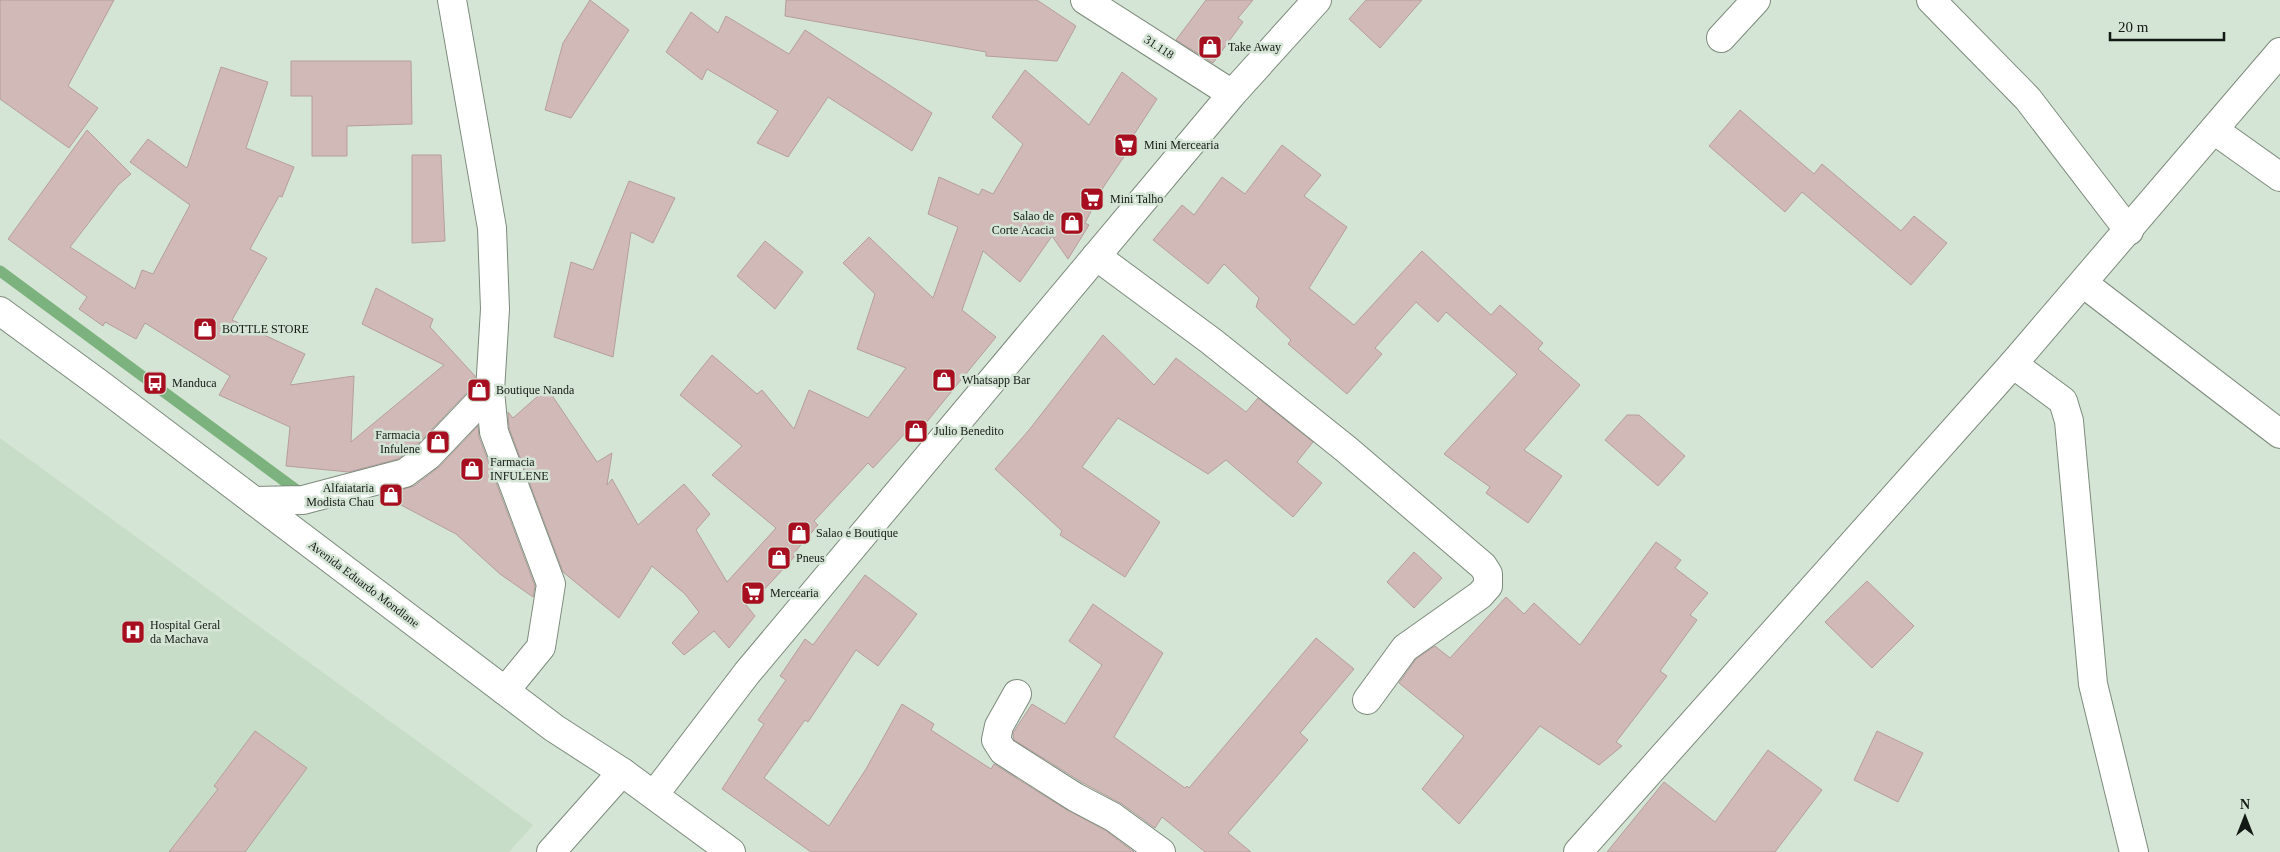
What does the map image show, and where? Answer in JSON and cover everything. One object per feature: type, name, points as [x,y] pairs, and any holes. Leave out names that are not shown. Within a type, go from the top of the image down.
[{"type":"street","points":[[452,0],[492,228],[495,309],[490,392],[494,432],[552,584],[541,646],[506,691]]},
{"type":"street","name":"31.118","points":[[1085,0],[1232,94]]},
{"type":"street","points":[[654,795],[748,673],[1232,94],[1316,0]]},
{"type":"street","points":[[1721,38],[1756,0]]},
{"type":"street","points":[[1931,0],[2028,99],[2129,231]]},
{"type":"street","points":[[1578,852],[2013,364],[2129,231],[2280,52]]},
{"type":"street","points":[[2214,130],[2280,177]]},
{"type":"street","points":[[1096,256],[1211,341],[1346,449],[1483,566],[1488,574],[1488,586],[1480,595],[1405,648],[1367,700]]},
{"type":"street","points":[[2083,283],[2280,434]]},
{"type":"street","name":"Avenida Eduardo Mondlane","points":[[0,311],[101,385],[554,728],[622,772],[731,852]]},
{"type":"street","points":[[2013,364],[2063,401],[2070,421],[2093,684],[2134,852]]},
{"type":"street","points":[[254,501],[303,500],[405,472],[428,456],[490,392]]},
{"type":"street","points":[[1017,694],[999,726],[996,740],[1003,751],[1075,797],[1113,817],[1161,852]]},
{"type":"street","points":[[551,852],[622,772]]},
{"type":"shaded area","name":"Hospital Geral da Machava","points":[[0,438],[533,825],[509,852],[0,852]]},
{"type":"building","points":[[0,0],[114,0],[68,86],[98,108],[69,148],[0,99]]},
{"type":"building","points":[[590,0],[629,30],[571,118],[545,110],[563,43]]},
{"type":"building","points":[[786,0],[1037,0],[1076,26],[1057,61],[986,56],[986,52],[785,16]]},
{"type":"building","points":[[1206,0],[1253,0],[1238,18],[1243,22],[1213,63],[1176,40]]},
{"type":"building","points":[[1366,0],[1422,0],[1380,48],[1349,19]]},
{"type":"building","points":[[691,12],[718,33],[726,16],[789,54],[805,30],[932,113],[912,151],[828,97],[788,157],[757,143],[778,111],[707,69],[702,80],[666,52]]},
{"type":"building","points":[[291,61],[411,61],[412,124],[347,126],[347,156],[312,156],[312,96],[291,96]]},
{"type":"building","points":[[221,67],[268,82],[246,148],[294,167],[282,197],[279,196],[250,249],[267,258],[232,320],[305,354],[290,385],[354,376],[351,442],[444,365],[362,324],[376,288],[433,319],[430,327],[475,376],[475,384],[418,444],[398,459],[349,472],[286,466],[290,427],[219,395],[230,376],[145,323],[136,339],[105,322],[103,326],[79,309],[87,297],[8,239],[87,130],[131,174],[118,185],[70,247],[135,289],[142,270],[153,274],[190,205],[130,162],[148,139],[187,168]]},
{"type":"building","points":[[1025,70],[1089,125],[1122,72],[1157,99],[1133,136],[1136,139],[1104,186],[1085,223],[1089,225],[1068,259],[1052,236],[1020,282],[983,251],[962,310],[996,337],[916,435],[909,429],[873,468],[868,463],[814,521],[818,525],[794,553],[796,555],[761,593],[746,605],[755,616],[729,648],[714,631],[684,655],[672,643],[699,612],[685,594],[652,566],[619,618],[563,572],[509,428],[508,412],[513,418],[547,388],[597,462],[612,453],[607,485],[612,479],[638,525],[684,484],[710,514],[696,530],[727,582],[776,528],[712,475],[742,446],[680,395],[712,355],[757,394],[762,390],[794,429],[809,390],[868,418],[906,368],[857,349],[875,294],[843,263],[869,237],[933,298],[958,227],[928,214],[939,177],[979,195],[982,189],[993,194],[1023,144],[992,117]]},
{"type":"building","points":[[1740,110],[1814,174],[1822,164],[1901,231],[1914,216],[1947,243],[1911,285],[1802,192],[1785,212],[1709,146]]},
{"type":"building","points":[[1282,145],[1321,175],[1304,196],[1347,227],[1309,288],[1354,325],[1422,251],[1491,315],[1500,305],[1543,343],[1538,349],[1580,385],[1524,450],[1562,476],[1528,523],[1486,493],[1490,487],[1444,454],[1517,374],[1446,312],[1438,322],[1416,302],[1375,348],[1382,354],[1347,394],[1288,344],[1291,340],[1256,307],[1259,298],[1224,264],[1208,284],[1153,240],[1182,205],[1194,215],[1222,177],[1245,194]]},
{"type":"building","points":[[412,155],[441,155],[445,241],[412,243]]},
{"type":"building","points":[[629,181],[675,198],[653,243],[631,232],[613,357],[554,337],[571,262],[593,270]]},
{"type":"building","points":[[765,241],[803,272],[775,309],[737,276]]},
{"type":"building","points":[[1103,335],[1154,385],[1176,358],[1246,412],[1258,398],[1313,442],[1297,462],[1322,483],[1293,517],[1226,460],[1208,474],[1118,418],[1082,467],[1160,522],[1125,577],[1060,535],[1062,531],[995,469],[1029,430]]},
{"type":"building","points":[[1627,415],[1639,415],[1685,456],[1658,486],[1605,440]]},
{"type":"building","points":[[478,426],[479,437],[535,586],[533,597],[500,574],[456,534],[382,495],[414,486],[439,467]]},
{"type":"building","points":[[1656,542],[1681,560],[1675,568],[1708,593],[1690,615],[1697,620],[1660,671],[1667,676],[1616,742],[1622,746],[1599,765],[1540,726],[1459,824],[1422,789],[1464,736],[1399,683],[1416,659],[1435,646],[1450,658],[1506,597],[1524,614],[1534,603],[1580,645]]},
{"type":"building","points":[[1414,552],[1442,578],[1414,608],[1387,582]]},
{"type":"building","points":[[865,575],[917,614],[878,666],[856,650],[808,722],[805,720],[764,778],[829,826],[866,769],[902,704],[934,724],[931,730],[991,769],[994,764],[1067,810],[1105,830],[1134,852],[811,852],[722,789],[764,724],[758,720],[786,680],[780,676],[805,639],[813,645]]},
{"type":"building","points":[[1867,581],[1914,626],[1872,668],[1825,622]]},
{"type":"building","points":[[1093,604],[1163,653],[1114,737],[1185,788],[1187,786],[1189,788],[1316,638],[1354,669],[1300,733],[1308,740],[1228,833],[1251,852],[1205,852],[1162,817],[1155,828],[1122,804],[1083,783],[1014,740],[1013,733],[1032,704],[1065,724],[1102,665],[1069,641]]},
{"type":"building","points":[[255,731],[307,768],[245,852],[169,852],[218,789],[214,786]]},
{"type":"building","points":[[1877,731],[1923,753],[1898,802],[1854,780]]},
{"type":"building","points":[[1768,750],[1822,790],[1775,852],[1607,852],[1664,782],[1715,822]]},
{"type":"waterway","points":[[0,271],[302,494]]},
{"type":"place","name":"Take Away","points":[[1210,47]]},
{"type":"place","name":"Mini Mercearia","points":[[1126,145]]},
{"type":"place","name":"Mini Talho","points":[[1092,199]]},
{"type":"place","name":"Salao de Corte Acacia","points":[[1072,223]]},
{"type":"place","name":"BOTTLE STORE","points":[[205,329]]},
{"type":"place","name":"Whatsapp Bar","points":[[944,380]]},
{"type":"place","name":"Manduca","points":[[155,383]]},
{"type":"place","name":"Boutique Nanda","points":[[479,390]]},
{"type":"place","name":"Julio Benedito","points":[[916,431]]},
{"type":"place","name":"Farmacia Infulene","points":[[438,442]]},
{"type":"place","name":"Farmacia INFULENE","points":[[472,469]]},
{"type":"place","name":"Alfaiataria Modista Chau","points":[[391,495]]},
{"type":"place","name":"Salao e Boutique","points":[[799,533]]},
{"type":"place","name":"Pneus","points":[[779,558]]},
{"type":"place","name":"Mercearia","points":[[753,593]]},
{"type":"place","name":"Hospital Geral da Machava","points":[[133,632]]}]
